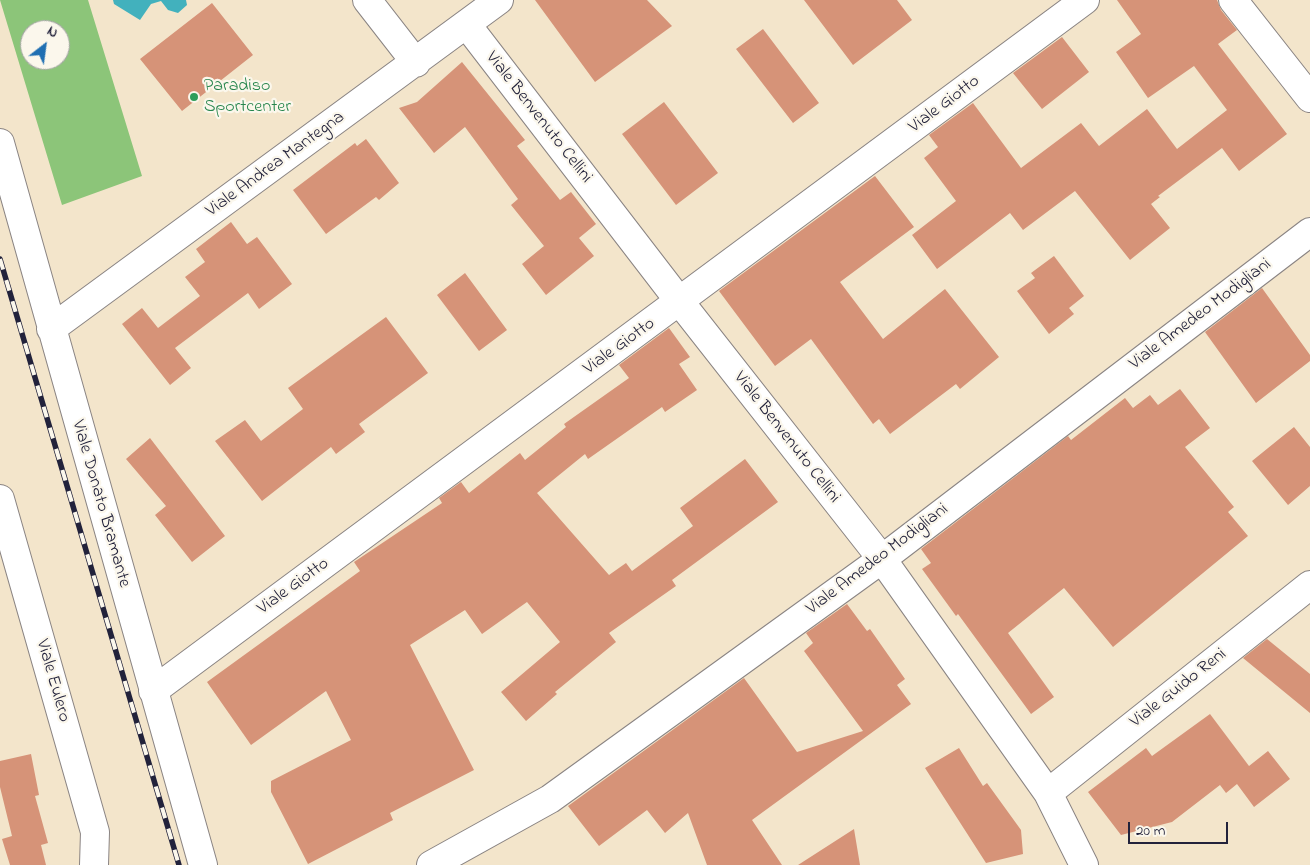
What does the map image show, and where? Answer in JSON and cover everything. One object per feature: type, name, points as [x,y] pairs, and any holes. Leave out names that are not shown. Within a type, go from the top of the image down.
[{"type":"street","points":[[367,0],[416,63]]},
{"type":"street","name":"Viale Andrea Mantegna","points":[[51,329],[416,63],[499,0]]},
{"type":"street","name":"Viale Giotto","points":[[153,691],[1085,0]]},
{"type":"street","points":[[1233,0],[1310,98]]},
{"type":"street","name":"Viale Benvenuto Cellini","points":[[467,25],[680,302],[882,559],[1048,793],[1084,865]]},
{"type":"street","name":"Viale Donato Bramante","points":[[0,143],[203,865]]},
{"type":"street","name":"Viale Amedeo Modigliani","points":[[432,865],[550,799],[882,559],[1310,232]]},
{"type":"street","name":"Viale Eulero","points":[[0,499],[95,832],[94,865]]},
{"type":"street","name":"Viale Guido Reni","points":[[1048,793],[1310,585]]},
{"type":"green space","points":[[0,0],[88,0],[142,176],[62,205],[21,70],[70,70],[70,20],[20,20],[20,66]]},
{"type":"water","points":[[113,0],[186,0],[187,5],[178,13],[168,10],[161,1],[151,4],[140,20],[114,4]]},
{"type":"building","points":[[535,0],[647,0],[672,26],[595,82]]},
{"type":"building","points":[[804,0],[897,0],[912,20],[853,65]]},
{"type":"building","points":[[1117,0],[1217,0],[1221,10],[1237,30],[1218,44],[1287,134],[1239,171],[1222,148],[1158,196],[1160,197],[1151,204],[1170,228],[1130,260],[1075,191],[1023,230],[1010,213],[937,269],[912,235],[956,201],[924,158],[938,147],[929,135],[973,103],[1021,168],[1081,123],[1099,146],[1147,109],[1177,149],[1227,110],[1194,66],[1148,98],[1116,52],[1141,34]]},
{"type":"building","points":[[212,3],[253,55],[182,111],[140,59]]},
{"type":"building","points":[[763,29],[819,103],[793,123],[736,49]]},
{"type":"building","points":[[1062,37],[1089,72],[1042,109],[1013,73]]},
{"type":"building","points":[[462,62],[525,140],[517,146],[560,200],[571,192],[596,224],[579,238],[594,256],[546,295],[522,264],[544,246],[511,205],[518,199],[465,127],[434,153],[399,108],[417,102]]},
{"type":"building","points":[[664,102],[718,173],[676,205],[622,134]]},
{"type":"building","points":[[366,139],[399,183],[379,200],[376,197],[326,234],[293,190],[355,143],[357,146]]},
{"type":"building","points":[[875,176],[914,227],[840,282],[883,339],[945,289],[999,357],[960,389],[956,384],[890,434],[879,419],[873,424],[811,339],[775,366],[719,291]]},
{"type":"building","points":[[231,222],[247,244],[257,237],[292,284],[259,309],[248,293],[175,348],[191,368],[170,385],[122,324],[142,308],[158,328],[200,296],[185,277],[205,262],[196,249]]},
{"type":"building","points":[[1054,256],[1084,296],[1069,308],[1074,314],[1049,334],[1017,291],[1035,278],[1031,273]]},
{"type":"building","points":[[465,273],[507,330],[479,351],[437,295]]},
{"type":"building","points":[[1262,288],[1310,355],[1310,361],[1256,403],[1205,332]]},
{"type":"building","points":[[386,317],[428,373],[359,424],[365,432],[336,454],[331,447],[262,501],[215,441],[245,420],[261,441],[303,409],[288,388]]},
{"type":"building","points":[[669,328],[690,357],[679,364],[697,390],[665,412],[662,407],[588,459],[585,454],[537,493],[609,575],[626,563],[632,571],[693,526],[680,508],[745,459],[778,502],[672,580],[676,586],[609,633],[616,642],[555,692],[557,694],[526,721],[501,692],[560,642],[527,602],[482,634],[465,610],[410,645],[474,770],[390,813],[393,820],[308,864],[271,792],[271,781],[351,740],[326,691],[251,745],[207,682],[360,571],[354,562],[442,503],[439,498],[461,482],[469,493],[520,453],[525,460],[566,427],[564,424],[629,378],[619,365]]},
{"type":"building","points":[[1180,389],[1210,428],[1185,447],[1234,507],[1228,512],[1248,536],[1113,647],[1064,588],[1008,633],[1054,697],[1031,714],[958,614],[956,616],[922,569],[931,563],[921,549],[1068,436],[1071,440],[1125,398],[1133,408],[1150,395],[1158,405]]},
{"type":"building","points":[[1294,427],[1310,447],[1310,486],[1288,505],[1252,461]]},
{"type":"building","points":[[150,438],[225,536],[192,562],[155,515],[166,506],[126,459]]},
{"type":"building","points":[[847,604],[867,631],[870,629],[905,679],[897,685],[911,704],[752,820],[782,865],[707,865],[688,813],[665,833],[647,810],[599,846],[568,806],[744,678],[797,752],[863,731],[804,651],[813,643],[806,633]]},
{"type":"building","points":[[1267,639],[1310,674],[1310,713],[1243,658]]},
{"type":"building","points":[[1210,714],[1249,766],[1268,751],[1290,779],[1254,807],[1237,784],[1226,793],[1220,785],[1172,822],[1121,835],[1088,792],[1146,748],[1152,756]]},
{"type":"building","points":[[959,748],[983,786],[987,783],[1021,830],[1023,854],[986,863],[925,768]]},
{"type":"building","points":[[31,754],[39,795],[35,796],[48,843],[41,845],[46,865],[10,865],[2,839],[12,836],[0,787],[0,761]]},
{"type":"building","points":[[854,829],[860,865],[798,865]]},
{"type":"railway","points":[[0,259],[179,865]]},
{"type":"place","name":"Paradiso Sportcenter","points":[[194,97]]}]
